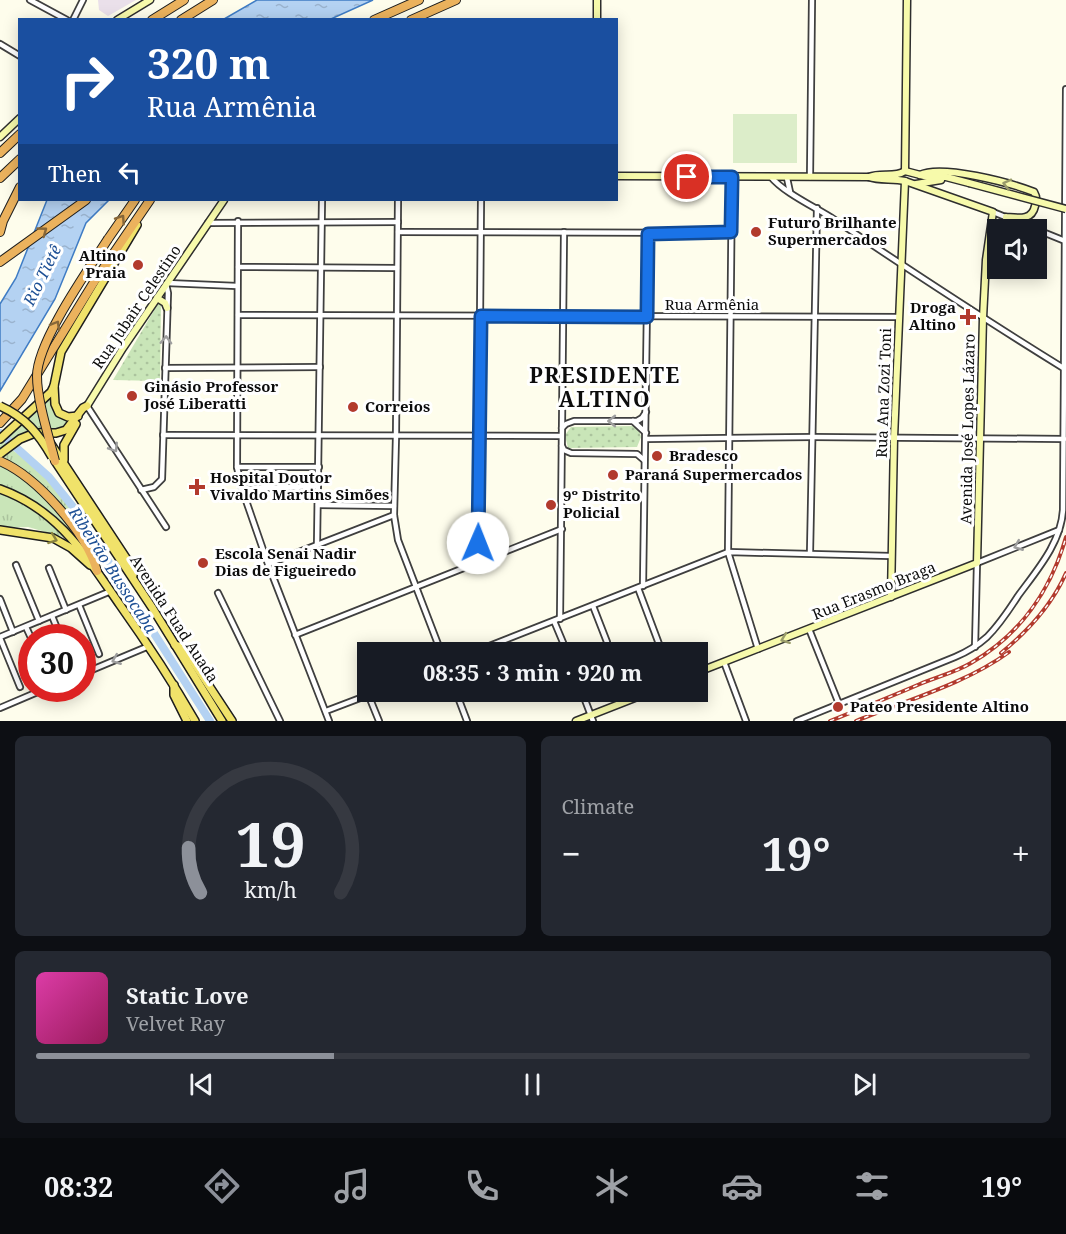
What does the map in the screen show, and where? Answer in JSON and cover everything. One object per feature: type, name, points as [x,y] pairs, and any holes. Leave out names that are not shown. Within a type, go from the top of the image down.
[{"type":"highway","points":[[155,18],[184,0]]},
{"type":"highway","points":[[184,18],[213,0]]},
{"type":"highway","points":[[378,18],[419,0]]},
{"type":"highway","points":[[416,18],[456,0]]},
{"type":"highway","points":[[0,153],[18,136]]},
{"type":"highway","points":[[0,178],[18,161]]},
{"type":"highway","points":[[0,232],[18,192]]},
{"type":"highway","points":[[0,262],[85,201]]},
{"type":"highway","points":[[59,462],[38,385],[40,356],[54,327],[108,238],[134,201]]},
{"type":"highway","points":[[0,423],[22,399],[94,282],[149,201]]},
{"type":"highway","points":[[0,461],[27,476],[42,489],[93,556],[97,571]]},
{"type":"main road","points":[[78,416],[68,417],[59,413],[55,404],[54,386],[61,352],[134,230],[141,214]]},
{"type":"main road","points":[[0,439],[45,398],[54,386]]},
{"type":"main road","points":[[0,406],[21,418],[33,429],[59,462],[128,561],[134,580]]},
{"type":"main road","points":[[59,462],[64,445],[87,406]]},
{"type":"main road","points":[[0,454],[20,439],[43,432],[61,432],[71,425],[87,406]]},
{"type":"main road","points":[[43,432],[59,462]]},
{"type":"main road","name":"Avenida Fuad Auada","points":[[59,462],[222,721]]},
{"type":"main road","points":[[0,489],[36,507],[69,534],[149,646],[174,685],[174,695],[192,721]]},
{"type":"main road","points":[[0,524],[14,531]]},
{"type":"main road","points":[[0,530],[53,538],[71,548],[97,571]]},
{"type":"main road","points":[[175,645],[188,654],[232,721]]},
{"type":"street","points":[[30,0],[63,18]]},
{"type":"street","points":[[74,18],[83,0]]},
{"type":"street","points":[[120,18],[150,0]]},
{"type":"street","points":[[597,0],[597,18]]},
{"type":"street","points":[[810,177],[812,0]]},
{"type":"street","points":[[905,171],[907,0]]},
{"type":"street","points":[[0,44],[18,55]]},
{"type":"street","points":[[796,721],[975,647],[1004,617],[1047,555],[1059,530],[1062,518],[1064,439],[1066,89]]},
{"type":"street","points":[[0,137],[18,120]]},
{"type":"street","points":[[869,177],[875,174],[902,174],[905,171],[918,175],[946,177],[1066,208]]},
{"type":"street","points":[[909,183],[907,178],[932,172],[958,173],[1034,192],[1037,203],[1032,214],[1024,218],[1006,217]]},
{"type":"street","points":[[618,176],[896,179],[993,212],[1065,241]]},
{"type":"street","points":[[732,177],[728,552],[758,649]]},
{"type":"street","points":[[771,177],[776,184],[817,208],[901,265],[1065,369]]},
{"type":"street","points":[[787,178],[790,192]]},
{"type":"street","points":[[909,183],[950,179]]},
{"type":"street","name":"Rua Ana Zozi Toni","points":[[891,597],[901,265],[905,189],[909,183]]},
{"type":"street","name":"Rua Jubair Celestino","points":[[208,223],[210,214],[218,201]]},
{"type":"street","name":"Rua Jubair Celestino","points":[[87,406],[110,368],[223,201]]},
{"type":"street","points":[[317,545],[322,201]]},
{"type":"street","points":[[398,201],[394,515],[398,540],[437,642]]},
{"type":"street","points":[[478,563],[482,201]]},
{"type":"street","points":[[810,553],[817,208]]},
{"type":"street","name":"Avenida José Lopes Lázaro","points":[[975,647],[983,318],[986,260],[993,212]]},
{"type":"street","points":[[208,223],[238,221],[398,222]]},
{"type":"street","points":[[238,221],[237,467],[242,489],[268,564],[329,721]]},
{"type":"street","points":[[398,232],[648,234],[731,232]]},
{"type":"street","points":[[560,619],[564,232]]},
{"type":"street","points":[[648,234],[646,439],[641,587],[659,642]]},
{"type":"street","points":[[238,267],[397,268]]},
{"type":"street","points":[[141,490],[154,487],[162,478],[168,293],[166,284],[237,286]]},
{"type":"street","points":[[157,298],[165,303],[167,308]]},
{"type":"street","name":"Rua Armênia","points":[[238,315],[899,317]]},
{"type":"street","points":[[165,368],[320,367]]},
{"type":"street","points":[[87,406],[166,527]]},
{"type":"street","points":[[561,411],[574,421]]},
{"type":"street","points":[[561,429],[574,421],[633,421],[642,418],[646,412]]},
{"type":"street","points":[[633,421],[646,439]]},
{"type":"street","points":[[163,435],[561,436]]},
{"type":"street","points":[[633,453],[646,439],[813,437],[1064,439]]},
{"type":"street","points":[[561,444],[564,450],[571,453],[633,453],[640,455],[645,462]]},
{"type":"street","points":[[561,458],[571,453]]},
{"type":"street","points":[[237,467],[319,467]]},
{"type":"street","points":[[242,489],[318,486]]},
{"type":"street","points":[[318,505],[394,506]]},
{"type":"street","points":[[268,564],[394,515]]},
{"type":"street","points":[[295,634],[562,529]]},
{"type":"street","name":"Rua Erasmo Braga","points":[[708,668],[1059,530]]},
{"type":"street","points":[[500,642],[728,552],[891,556]]},
{"type":"street","points":[[16,565],[39,621]]},
{"type":"street","points":[[49,568],[66,610]]},
{"type":"street","points":[[32,624],[111,591]]},
{"type":"street","points":[[218,593],[280,721]]},
{"type":"street","points":[[0,599],[13,632]]},
{"type":"street","points":[[79,606],[99,654]]},
{"type":"street","points":[[593,606],[608,642]]},
{"type":"street","points":[[52,616],[55,624]]},
{"type":"street","points":[[554,621],[563,642]]},
{"type":"street","points":[[809,629],[839,704]]},
{"type":"street","points":[[18,630],[0,638],[18,682]]},
{"type":"street","points":[[96,668],[149,646]]},
{"type":"street","points":[[724,662],[746,721]]},
{"type":"street","points":[[326,711],[357,698]]},
{"type":"street","points":[[0,708],[18,700]]},
{"type":"street","points":[[371,702],[379,721]]},
{"type":"street","points":[[460,702],[467,721]]},
{"type":"street","points":[[586,702],[592,718]]},
{"type":"street","points":[[576,721],[592,718],[628,702]]},
{"type":"shaded area","points":[[98,0],[136,0],[108,16],[99,10]]},
{"type":"green space","points":[[733,114],[797,114],[797,163],[733,163]]},
{"type":"green space","points":[[159,302],[161,305],[160,381],[113,380]]},
{"type":"green space","points":[[51,392],[56,410],[72,417],[66,430],[43,432],[8,447],[35,466],[61,495],[80,522],[63,537],[28,527],[0,528],[0,439]]},
{"type":"green space","points":[[634,426],[639,430],[641,437],[637,447],[568,448],[565,435],[571,427]]},
{"type":"water","points":[[257,0],[373,0],[333,18],[226,18]]},
{"type":"water","name":"Rio Tietê","points":[[47,201],[108,201],[86,223],[55,299],[0,391],[0,304],[16,278]]},
{"type":"waterway","name":"Ribeirão Bussocaba","points":[[0,433],[49,477],[74,508],[210,721]]},
{"type":"railway","points":[[830,721],[959,669],[989,652],[1019,625],[1042,593],[1052,575],[1066,537]]},
{"type":"railway","points":[[1001,653],[1038,617],[1054,596],[1066,573]]},
{"type":"railway","points":[[856,721],[955,682],[1009,652]]},
{"type":"place","name":"Futuro Brilhante Supermercados","points":[[756,232]]},
{"type":"place","name":"Altino Praia","points":[[138,265]]},
{"type":"place","name":"Droga Altino","points":[[968,317]]},
{"type":"place","name":"Ginásio Professor José Liberatti","points":[[132,396]]},
{"type":"place","name":"Correios","points":[[353,407]]},
{"type":"place","name":"Bradesco","points":[[657,456]]},
{"type":"place","name":"Paraná Supermercados","points":[[613,475]]},
{"type":"place","name":"Hospital Doutor Vivaldo Martins Simões","points":[[197,487]]},
{"type":"place","name":"9º Distrito Policial","points":[[551,505]]},
{"type":"place","name":"Escola Senai Nadir Dias de Figueiredo","points":[[203,563]]},
{"type":"place","name":"Pateo Presidente Altino","points":[[838,707]]},
{"type":"district","name":"PRESIDENTE ALTINO","points":[[605,388]]},
{"type":"route","points":[[478,543],[481,316],[647,317],[648,234],[731,232],[732,177],[687,177]]}]
